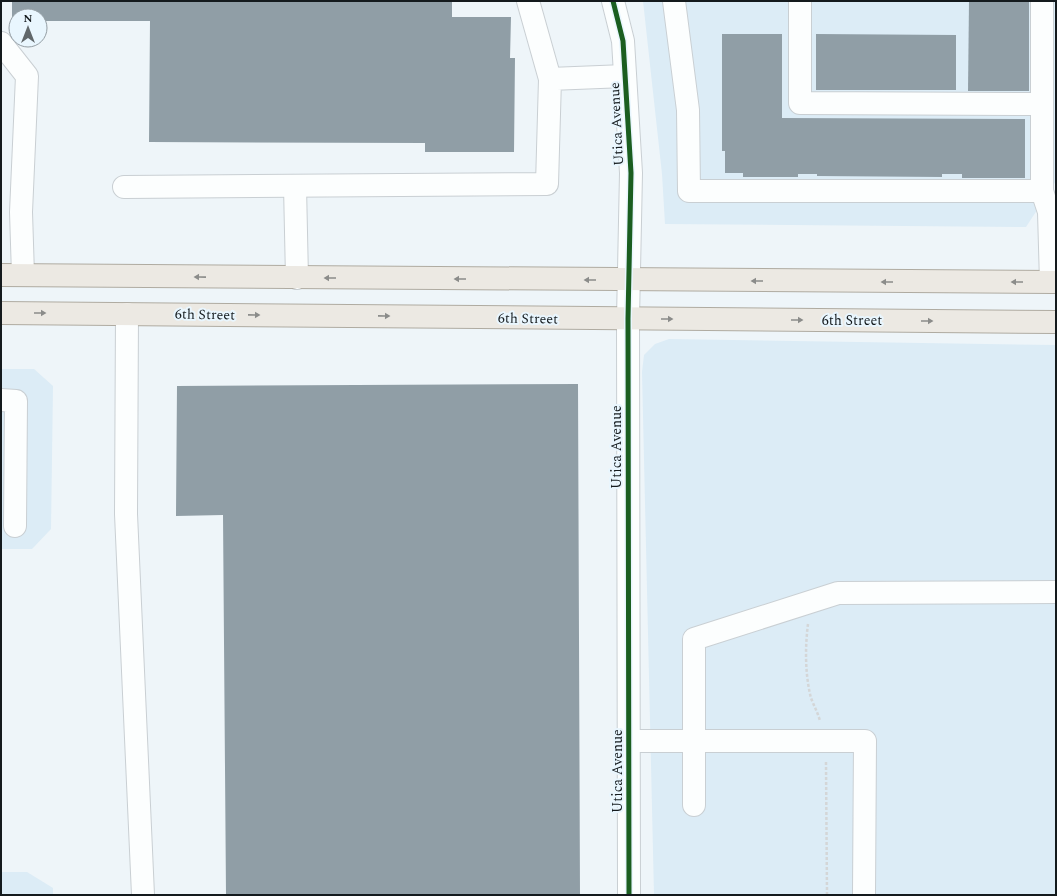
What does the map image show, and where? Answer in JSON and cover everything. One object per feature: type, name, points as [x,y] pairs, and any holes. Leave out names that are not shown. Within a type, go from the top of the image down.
[{"type":"main road","points":[[1,275],[629,281],[1053,282]]},
{"type":"main road","name":"6th Street","points":[[1,313],[1056,322]]},
{"type":"street","points":[[124,187],[547,184],[550,79],[528,1]]},
{"type":"street","name":"Utica Avenue","points":[[613,1],[623,41],[631,174],[628,319],[629,895]]},
{"type":"street","points":[[674,1],[688,110],[689,191],[1042,191]]},
{"type":"street","points":[[800,1],[800,103],[1041,104]]},
{"type":"street","points":[[1042,1],[1042,191],[1049,212],[1053,282]]},
{"type":"street","points":[[1,43],[27,76],[21,212],[23,275]]},
{"type":"street","points":[[550,79],[625,76]]},
{"type":"street","points":[[295,186],[297,278]]},
{"type":"street","points":[[127,314],[126,514],[143,895]]},
{"type":"street","points":[[1,400],[16,401],[15,526]]},
{"type":"street","points":[[694,805],[694,639],[838,593],[1056,592]]},
{"type":"street","points":[[629,741],[865,741],[864,895]]},
{"type":"path","points":[[812,621],[808,624],[806,638],[811,698],[820,719],[826,758],[827,895]]},
{"type":"shaded area","points":[[643,1],[1056,1],[1056,181],[1026,227],[665,224],[662,174]]},
{"type":"shaded area","points":[[669,339],[1056,345],[1056,895],[654,895],[642,372],[644,355],[655,344]]},
{"type":"shaded area","points":[[1,369],[34,369],[53,386],[51,529],[32,549],[1,549]]},
{"type":"shaded area","points":[[1,872],[27,872],[53,888],[53,895],[1,895]]},
{"type":"building","points":[[12,1],[452,1],[452,17],[511,17],[510,58],[515,58],[514,152],[425,152],[425,143],[149,142],[150,21],[48,21],[48,8],[12,8]]},
{"type":"building","points":[[969,1],[1029,1],[1029,91],[968,91]]},
{"type":"building","points":[[722,34],[782,34],[782,118],[1025,119],[1025,178],[962,178],[962,174],[942,174],[942,177],[817,176],[817,174],[798,174],[798,177],[743,177],[743,173],[725,173],[725,151],[722,151]]},
{"type":"building","points":[[816,34],[956,35],[956,90],[816,90]]},
{"type":"building","points":[[578,384],[580,895],[226,895],[223,515],[176,516],[177,386]]},
{"type":"cycle path","points":[[613,1],[623,41],[631,173],[628,319],[629,895]]}]
